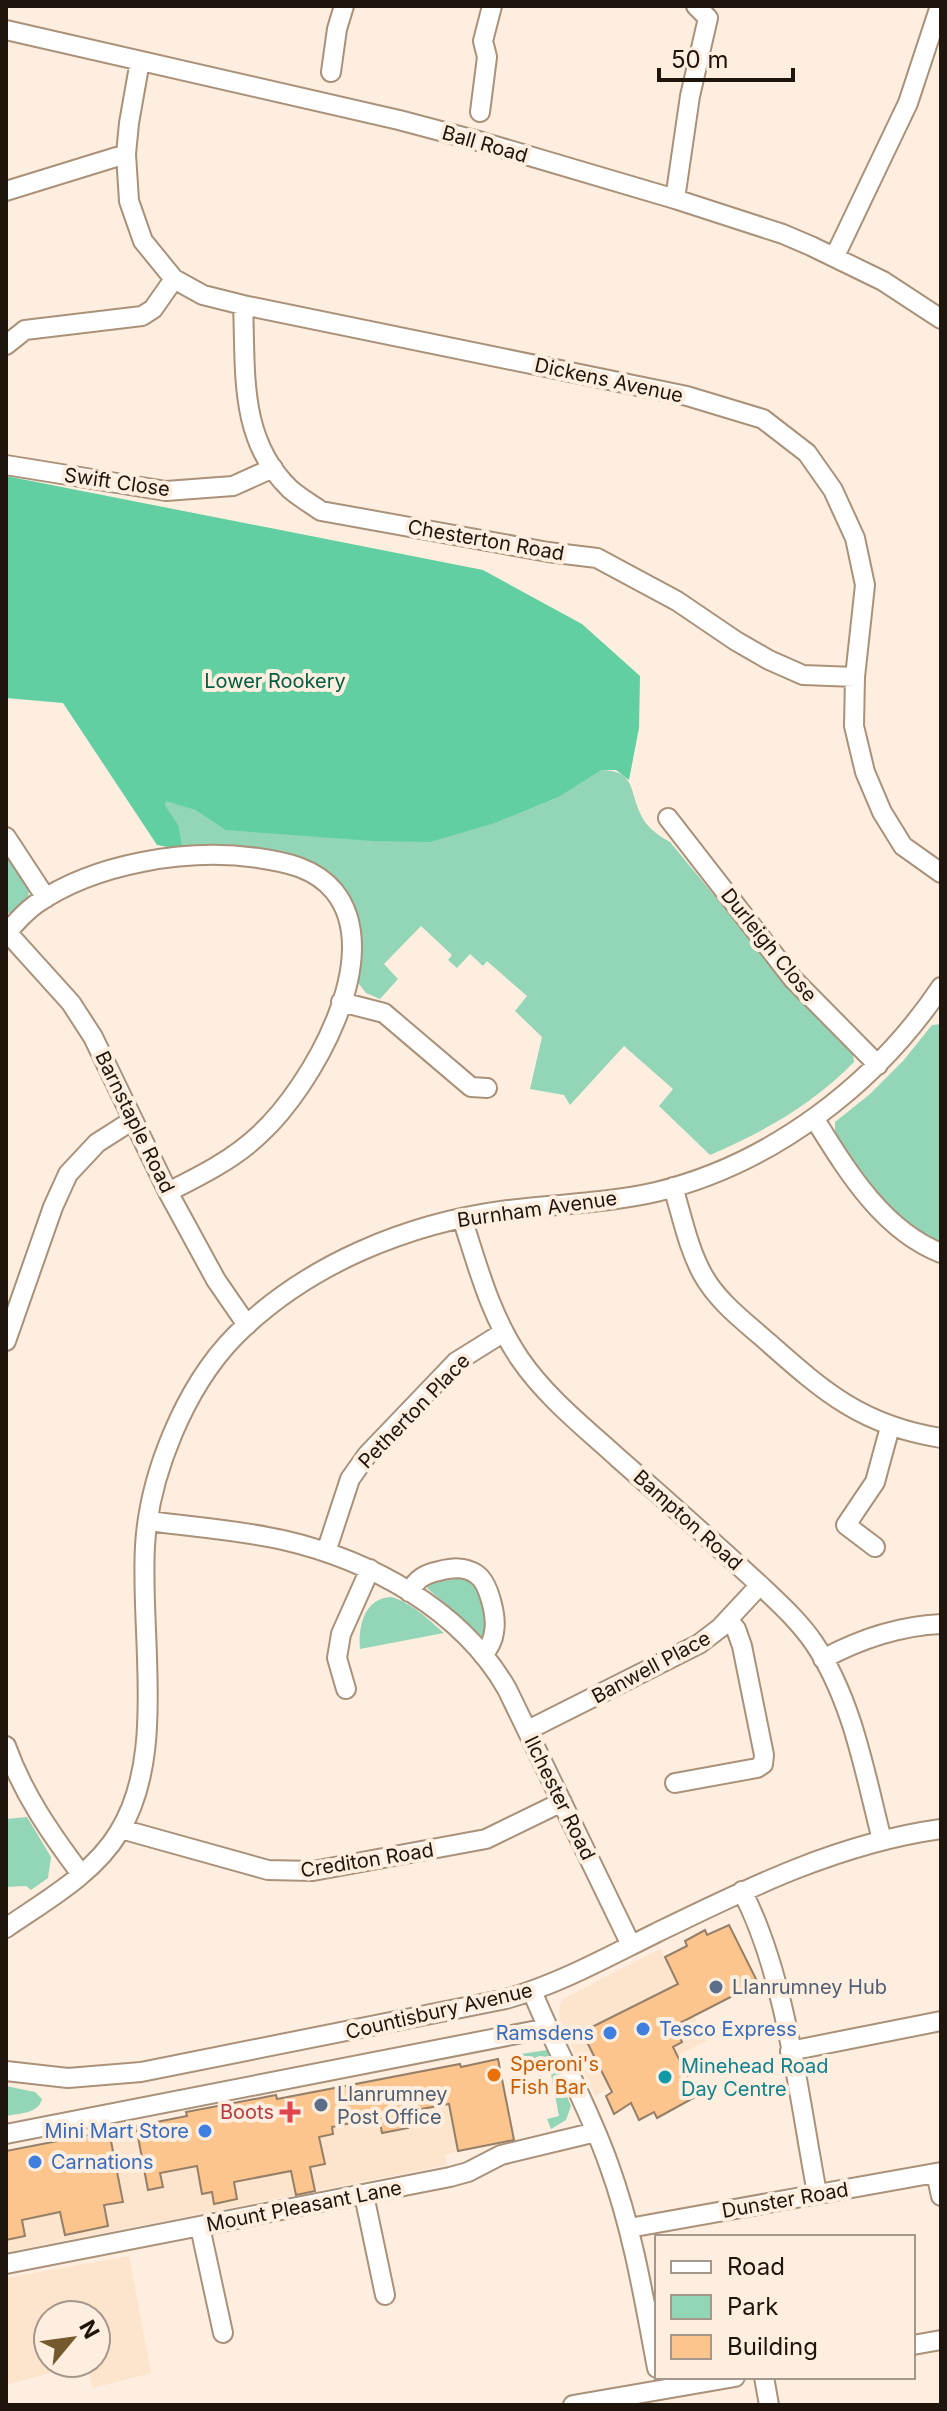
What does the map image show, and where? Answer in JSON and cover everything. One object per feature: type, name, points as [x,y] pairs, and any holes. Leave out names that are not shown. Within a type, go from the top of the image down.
[{"type":"street","points":[[331,72],[337,29],[344,6]]},
{"type":"street","points":[[480,112],[487,57],[483,41],[492,6]]},
{"type":"street","points":[[835,256],[908,103],[940,6]]},
{"type":"street","points":[[675,199],[690,96],[707,10]]},
{"type":"street","name":"Ball Road","points":[[6,30],[412,123],[675,199],[783,234],[835,256],[883,281],[941,319]]},
{"type":"street","name":"Dickens Avenue","points":[[140,61],[126,154],[129,201],[143,241],[174,279],[203,295],[243,305],[687,396],[763,419],[807,453],[833,490],[855,538],[865,585],[855,677],[854,726],[865,772],[882,812],[903,846],[941,873]]},
{"type":"street","points":[[6,191],[126,154]]},
{"type":"street","points":[[6,345],[25,330],[142,316],[153,309],[174,279]]},
{"type":"street","name":"Chesterton Road","points":[[243,305],[248,411],[256,442],[290,489],[321,511],[597,558],[677,601],[769,660],[803,675],[855,677]]},
{"type":"street","name":"Swift Close","points":[[6,465],[166,491],[233,486],[273,468]]},
{"type":"street","name":"Durleigh Close","points":[[668,818],[793,979],[878,1065]]},
{"type":"street","points":[[6,837],[46,898]]},
{"type":"street","points":[[6,932],[46,898],[123,866],[174,857],[217,855],[292,864],[322,879],[342,902],[352,932],[351,967],[328,1037],[311,1070],[261,1134],[229,1159],[168,1192]]},
{"type":"street","name":"Barnstaple Road","points":[[6,932],[59,988],[84,1021],[168,1192],[216,1280],[247,1325]]},
{"type":"street","name":"Burnham Avenue","points":[[6,1928],[81,1874],[105,1852],[121,1829],[134,1799],[149,1712],[145,1542],[149,1521],[161,1466],[183,1412],[229,1342],[288,1294],[331,1265],[399,1236],[462,1218],[620,1198],[673,1187],[743,1159],[814,1118],[878,1065],[935,1008],[941,987]]},
{"type":"street","points":[[341,1002],[384,1013],[471,1087],[487,1088]]},
{"type":"street","points":[[814,1118],[868,1197],[908,1235],[941,1253]]},
{"type":"street","points":[[6,1341],[53,1207],[68,1174],[97,1143],[133,1120]]},
{"type":"street","points":[[673,1187],[697,1262],[727,1306],[845,1406],[890,1427],[941,1438]]},
{"type":"street","name":"Bampton Road","points":[[462,1218],[483,1287],[504,1332],[533,1377],[567,1413],[760,1585],[804,1630],[823,1659],[842,1699],[859,1749],[882,1840]]},
{"type":"street","name":"Petherton Place","points":[[326,1552],[350,1479],[367,1455],[456,1362],[504,1332]]},
{"type":"street","points":[[875,1547],[846,1525],[875,1482],[890,1427]]},
{"type":"street","name":"Ilchester Road","points":[[149,1521],[282,1540],[326,1552],[370,1569],[453,1624],[499,1674],[631,1945]]},
{"type":"street","points":[[409,1592],[421,1577],[452,1568],[463,1568],[481,1578],[487,1588],[494,1626],[491,1643],[483,1655]]},
{"type":"street","points":[[346,1689],[337,1658],[341,1634],[370,1569]]},
{"type":"street","name":"Banwell Place","points":[[528,1730],[699,1644],[728,1620],[760,1585]]},
{"type":"street","points":[[675,1783],[757,1768],[763,1764],[764,1755],[742,1646],[736,1629],[728,1620]]},
{"type":"street","points":[[823,1659],[890,1631],[941,1624]]},
{"type":"street","points":[[6,1746],[38,1812],[81,1874]]},
{"type":"street","name":"Crediton Road","points":[[121,1829],[268,1870],[313,1871],[486,1839],[562,1802]]},
{"type":"street","name":"Countisbury Avenue","points":[[6,2071],[68,2078],[141,2072],[445,2013],[532,1991],[742,1891],[807,1864],[882,1840],[941,1829]]},
{"type":"street","points":[[742,1891],[762,1937],[780,2001],[817,2193]]},
{"type":"street","points":[[532,1991],[609,2163],[629,2228],[655,2358]]},
{"type":"street","points":[[790,2051],[941,2021]]},
{"type":"street","name":"Countisbury Avenue","points":[[6,2134],[548,2028]]},
{"type":"street","name":"Mount Pleasant Lane","points":[[6,2264],[450,2177],[468,2172],[501,2155],[596,2132]]},
{"type":"street","points":[[939,2173],[941,2196]]},
{"type":"street","name":"Dunster Road","points":[[629,2228],[939,2173]]},
{"type":"street","points":[[364,2195],[385,2295]]},
{"type":"street","points":[[200,2227],[223,2333]]},
{"type":"street","points":[[915,2345],[941,2340]]},
{"type":"street","points":[[573,2405],[660,2383],[710,2379]]},
{"type":"street","points":[[764,2379],[769,2405]]},
{"type":"shaded area","points":[[660,1949],[707,2041],[595,2096],[560,2021],[559,2009],[563,1999]]},
{"type":"shaded area","points":[[498,2059],[458,2151],[445,2155],[447,2165],[6,2252],[6,2152],[164,2121],[186,2116],[186,2112],[276,2095],[277,2099]]},
{"type":"shaded area","points":[[129,2256],[151,2373],[93,2388],[91,2379],[112,2379],[112,2299],[32,2299],[32,2378],[6,2385],[6,2278]]},
{"type":"green space","name":"Lower Rookery","points":[[6,476],[483,570],[582,624],[640,676],[639,728],[629,780],[616,770],[602,770],[559,797],[498,822],[430,842],[225,830],[195,810],[166,801],[165,805],[179,826],[183,850],[157,845],[63,703],[6,698]]},
{"type":"green space","points":[[602,770],[613,771],[626,778],[646,823],[670,842],[765,957],[853,1053],[854,1062],[805,1104],[750,1137],[710,1155],[659,1106],[673,1089],[624,1046],[570,1105],[564,1095],[530,1089],[542,1037],[515,1011],[527,996],[487,961],[483,966],[470,954],[457,968],[448,960],[452,955],[421,926],[384,964],[398,979],[380,999],[366,993],[359,984],[357,953],[317,868],[183,850],[179,826],[164,804],[166,800],[195,810],[225,830],[498,822],[559,797]]},
{"type":"green space","points":[[6,853],[29,885],[24,905],[17,911],[6,913]]},
{"type":"green space","points":[[941,1024],[941,1245],[891,1213],[842,1149],[835,1135],[835,1122],[870,1094],[903,1061],[932,1025]]},
{"type":"green space","points":[[461,1578],[478,1586],[490,1629],[485,1639],[427,1588],[431,1583]]},
{"type":"green space","points":[[391,1597],[413,1607],[444,1633],[360,1649],[360,1632],[369,1608],[374,1602]]},
{"type":"green space","points":[[27,1817],[51,1857],[48,1878],[31,1890],[26,1886],[7,1887],[6,1878],[6,1819]]},
{"type":"green space","points":[[547,2050],[571,2106],[566,2120],[551,2129],[547,2119],[559,2116],[548,2059],[535,2061],[531,2057],[520,2059],[514,2055]]},
{"type":"green space","points":[[6,2086],[35,2092],[42,2099],[40,2104],[28,2112],[6,2116]]},
{"type":"building","points":[[729,1925],[758,1983],[674,2026],[682,2042],[673,2047],[697,2096],[657,2118],[654,2112],[639,2120],[631,2103],[614,2114],[606,2096],[612,2092],[582,2032],[678,1984],[665,1957],[687,1946],[685,1941],[705,1930],[707,1935]]},
{"type":"building","points":[[498,2059],[514,2140],[458,2151],[449,2104],[405,2112],[408,2128],[382,2133],[379,2117],[332,2127],[333,2134],[319,2137],[325,2164],[310,2167],[315,2191],[296,2195],[291,2171],[234,2182],[237,2199],[214,2204],[212,2192],[202,2194],[197,2166],[160,2173],[163,2187],[148,2190],[136,2126],[187,2116],[186,2112],[276,2095],[277,2099]]},
{"type":"building","points":[[109,2131],[123,2202],[104,2205],[108,2226],[65,2235],[60,2212],[22,2220],[25,2236],[6,2240],[6,2151]]},
{"type":"place","name":"Llanrumney Hub","points":[[716,1987]]},
{"type":"place","name":"Tesco Express","points":[[643,2029]]},
{"type":"place","name":"Ramsdens","points":[[610,2033]]},
{"type":"place","name":"Speroni's Fish Bar","points":[[494,2075]]},
{"type":"place","name":"Minehead Road Day Centre","points":[[665,2077]]},
{"type":"place","name":"Llanrumney Post Office","points":[[321,2105]]},
{"type":"place","name":"Boots","points":[[290,2112]]},
{"type":"place","name":"Mini Mart Store","points":[[205,2131]]},
{"type":"place","name":"Carnations","points":[[35,2162]]}]
